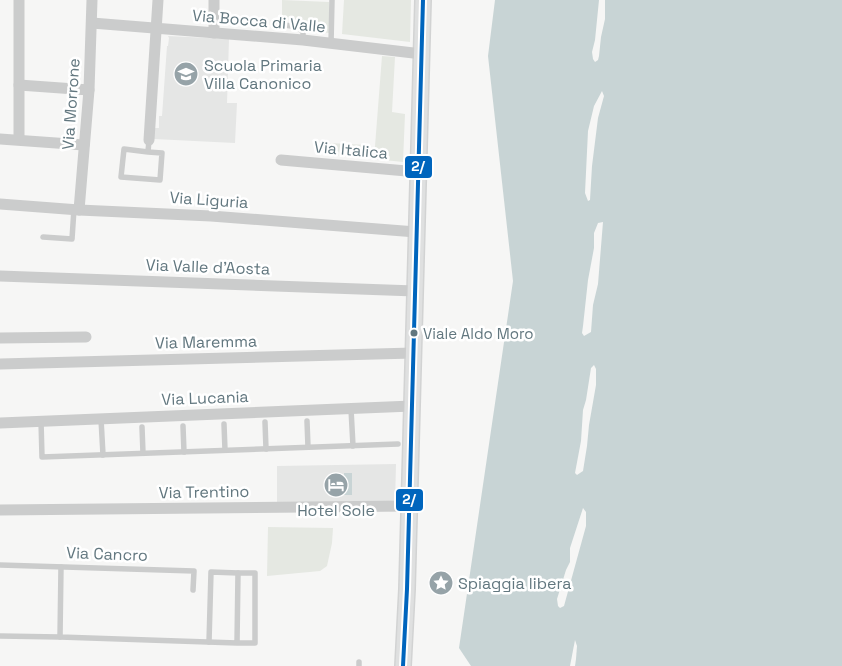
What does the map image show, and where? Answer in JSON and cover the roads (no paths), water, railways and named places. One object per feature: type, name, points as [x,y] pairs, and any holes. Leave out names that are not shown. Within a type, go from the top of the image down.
[{"type":"street","points":[[19,0],[19,139]]},
{"type":"street","name":"Via Morrone","points":[[76,210],[89,90],[92,0]]},
{"type":"street","points":[[149,146],[158,0]]},
{"type":"street","points":[[214,0],[214,33]]},
{"type":"street","points":[[403,666],[423,0]]},
{"type":"street","name":"Via Bocca di Valle","points":[[92,23],[303,40],[422,54]]},
{"type":"street","points":[[19,85],[89,90]]},
{"type":"street","points":[[0,139],[84,145]]},
{"type":"street","name":"Via Italica","points":[[281,160],[418,172]]},
{"type":"street","name":"Via Liguria","points":[[0,204],[76,210],[211,216],[416,232]]},
{"type":"street","name":"Via Valle d'Aosta","points":[[0,276],[415,291]]},
{"type":"street","points":[[0,338],[86,337]]},
{"type":"street","name":"Via Maremma","points":[[0,364],[413,353]]},
{"type":"street","name":"Via Lucania","points":[[0,423],[412,406]]},
{"type":"street","name":"Via Trentino","points":[[0,510],[409,506]]},
{"type":"lane","points":[[331,44],[332,0]]},
{"type":"lane","points":[[278,24],[298,27],[304,32],[303,40]]},
{"type":"lane","points":[[149,146],[162,153],[160,180],[121,177],[124,150],[149,146]]},
{"type":"lane","points":[[43,237],[72,239],[76,210]]},
{"type":"lane","points":[[351,409],[353,446]]},
{"type":"lane","points":[[102,419],[103,455]]},
{"type":"lane","points":[[307,420],[308,447]]},
{"type":"lane","points":[[41,421],[42,457],[398,444]]},
{"type":"lane","points":[[265,422],[266,449]]},
{"type":"lane","points":[[224,424],[225,450]]},
{"type":"lane","points":[[183,426],[184,452]]},
{"type":"lane","points":[[142,427],[143,454]]},
{"type":"lane","name":"Via Cancro","points":[[0,565],[194,571],[193,590]]},
{"type":"lane","points":[[60,637],[61,567]]},
{"type":"lane","points":[[0,636],[60,637],[236,643],[255,643],[255,573],[211,572],[209,642]]},
{"type":"lane","points":[[236,643],[238,573]]},
{"type":"place","name":"Scuola Primaria Villa Canonico","points":[[186,74]]},
{"type":"place","name":"Viale Aldo Moro","points":[[414,333]]},
{"type":"place","name":"Hotel Sole","points":[[336,485]]},
{"type":"place","name":"Spiaggia libera","points":[[441,583]]}]
